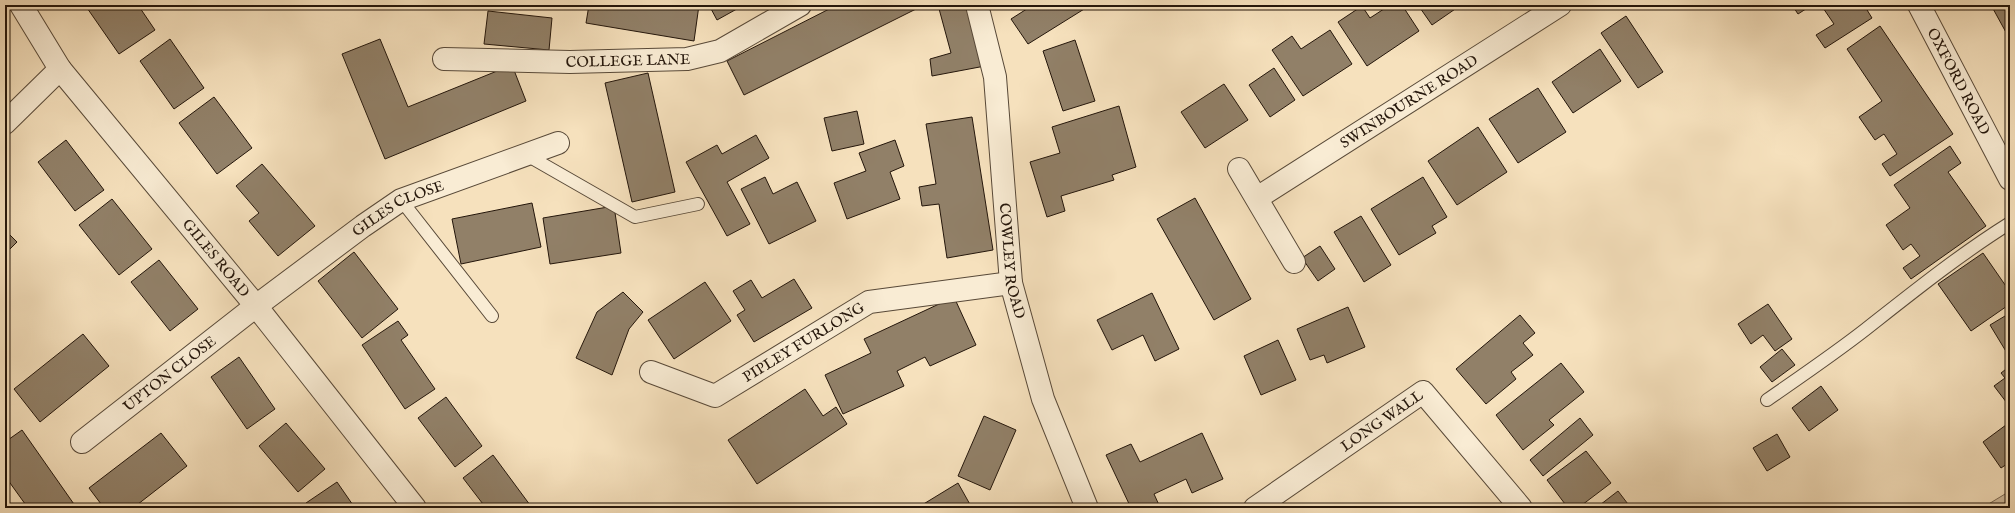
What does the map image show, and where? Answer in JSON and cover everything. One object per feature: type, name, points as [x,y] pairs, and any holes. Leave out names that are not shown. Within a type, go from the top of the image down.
[{"type":"street","name":"GILES ROAD","points":[[20,5],[60,69],[256,306],[415,508]]},
{"type":"street","name":"COLLEGE LANE","points":[[444,59],[570,62],[687,59],[720,51],[800,5]]},
{"type":"street","name":"COWLEY ROAD","points":[[977,5],[994,77],[1011,283],[1043,399],[1086,508]]},
{"type":"street","name":"SWINBOURNE ROAD","points":[[1257,198],[1560,5]]},
{"type":"street","name":"OXFORD ROAD","points":[[1919,5],[2010,179]]},
{"type":"street","points":[[5,122],[60,69]]},
{"type":"street","name":"GILES CLOSE","points":[[256,306],[363,226],[401,200],[558,143]]},
{"type":"street","points":[[1239,169],[1294,262]]},
{"type":"street","name":"PIPLEY FURLONG","points":[[651,372],[715,396],[869,302],[1011,283]]},
{"type":"street","name":"UPTON CLOSE","points":[[82,442],[256,306]]},
{"type":"street","name":"LONG WALL","points":[[1254,508],[1422,392],[1521,508]]},
{"type":"lane","points":[[525,154],[635,217],[698,204]]},
{"type":"lane","points":[[401,200],[492,316]]},
{"type":"lane","points":[[1767,400],[1864,330],[1933,276],[1981,241],[2010,223]]},
{"type":"shaded area","points":[[2010,491],[2010,508],[1982,508]]},
{"type":"building","points":[[85,5],[138,5],[155,30],[119,54]]},
{"type":"building","points":[[589,5],[699,5],[694,41],[586,23]]},
{"type":"building","points":[[709,5],[744,5],[717,20]]},
{"type":"building","points":[[837,5],[924,5],[744,95],[727,61]]},
{"type":"building","points":[[938,5],[968,5],[985,66],[932,76],[930,59],[951,53]]},
{"type":"building","points":[[1033,5],[1089,6],[1028,44],[1011,19]]},
{"type":"building","points":[[1390,5],[1402,5],[1419,31],[1367,66],[1338,22],[1362,6],[1370,18]]},
{"type":"building","points":[[1418,5],[1461,5],[1432,25]]},
{"type":"building","points":[[1792,5],[1812,5],[1798,14]]},
{"type":"building","points":[[1821,5],[1864,5],[1872,18],[1825,48],[1816,35],[1834,24]]},
{"type":"building","points":[[1991,5],[2010,5],[2010,35],[2008,36]]},
{"type":"building","points":[[488,11],[552,18],[549,50],[484,44]]},
{"type":"building","points":[[1626,16],[1663,72],[1638,88],[1601,33]]},
{"type":"building","points":[[1880,26],[1953,134],[1890,176],[1882,164],[1897,154],[1884,134],[1875,140],[1859,117],[1882,101],[1847,49]]},
{"type":"building","points":[[1330,30],[1352,64],[1303,96],[1272,50],[1292,36],[1301,49]]},
{"type":"building","points":[[170,39],[204,88],[174,109],[140,61]]},
{"type":"building","points":[[380,39],[408,107],[512,65],[526,101],[385,159],[342,54]]},
{"type":"building","points":[[1075,40],[1095,101],[1063,111],[1043,51]]},
{"type":"building","points":[[1600,49],[1621,81],[1573,113],[1552,82]]},
{"type":"building","points":[[1274,68],[1295,100],[1270,117],[1249,85]]},
{"type":"building","points":[[648,73],[675,192],[632,202],[605,83]]},
{"type":"building","points":[[1224,84],[1248,120],[1205,148],[1181,112]]},
{"type":"building","points":[[1538,88],[1566,132],[1518,163],[1489,119]]},
{"type":"building","points":[[214,97],[252,148],[217,174],[179,123]]},
{"type":"building","points":[[1119,106],[1136,167],[1112,175],[1114,180],[1061,196],[1065,211],[1047,217],[1030,162],[1060,153],[1052,127]]},
{"type":"building","points":[[857,111],[864,144],[832,151],[824,118]]},
{"type":"building","points":[[972,117],[993,250],[947,258],[939,204],[922,206],[919,187],[936,184],[926,124]]},
{"type":"building","points":[[1478,127],[1507,172],[1457,205],[1428,161]]},
{"type":"building","points":[[756,135],[769,158],[727,182],[750,224],[727,236],[686,162],[717,145],[722,154]]},
{"type":"building","points":[[66,140],[104,190],[75,211],[38,162]]},
{"type":"building","points":[[895,140],[904,166],[890,172],[900,199],[847,219],[834,183],[866,171],[859,153]]},
{"type":"building","points":[[1950,146],[1961,163],[1948,172],[1986,226],[1911,279],[1903,268],[1920,256],[1911,244],[1903,250],[1886,225],[1910,208],[1894,185]]},
{"type":"building","points":[[262,164],[315,226],[278,256],[249,221],[259,213],[236,186]]},
{"type":"building","points":[[765,177],[773,194],[797,182],[816,221],[769,244],[741,189]]},
{"type":"building","points":[[1423,177],[1447,217],[1432,226],[1436,233],[1399,255],[1371,209]]},
{"type":"building","points":[[1195,198],[1251,299],[1214,320],[1157,219]]},
{"type":"building","points":[[112,199],[152,249],[119,275],[79,225]]},
{"type":"building","points":[[532,203],[541,247],[461,264],[452,219]]},
{"type":"building","points":[[614,206],[621,253],[550,264],[543,218]]},
{"type":"building","points":[[1361,216],[1391,265],[1364,282],[1334,232]]},
{"type":"building","points":[[5,230],[17,242],[5,254]]},
{"type":"building","points":[[1320,246],[1335,269],[1318,281],[1302,258]]},
{"type":"building","points":[[354,252],[398,309],[362,338],[318,281]]},
{"type":"building","points":[[1983,253],[2010,292],[2010,304],[1971,331],[1938,284]]},
{"type":"building","points":[[159,260],[198,309],[170,331],[131,282]]},
{"type":"building","points":[[794,279],[812,308],[754,342],[737,315],[745,310],[733,291],[751,280],[762,298]]},
{"type":"building","points":[[705,282],[731,321],[674,359],[648,320]]},
{"type":"building","points":[[623,292],[643,312],[629,329],[612,375],[576,358],[597,312]]},
{"type":"building","points":[[1152,293],[1179,349],[1155,361],[1143,335],[1112,350],[1097,320]]},
{"type":"building","points":[[954,297],[976,345],[930,366],[925,357],[897,371],[904,386],[843,414],[825,375],[871,353],[864,339]]},
{"type":"building","points":[[1768,304],[1792,339],[1775,351],[1763,335],[1751,344],[1738,324]]},
{"type":"building","points":[[1348,307],[1365,347],[1327,363],[1324,355],[1310,360],[1297,329]]},
{"type":"building","points":[[2010,313],[2010,358],[1990,325]]},
{"type":"building","points":[[1520,315],[1535,333],[1523,343],[1533,355],[1511,372],[1516,379],[1486,404],[1456,369]]},
{"type":"building","points":[[398,321],[408,335],[401,340],[435,389],[405,409],[362,345]]},
{"type":"building","points":[[83,334],[109,366],[40,422],[14,389]]},
{"type":"building","points":[[1278,340],[1296,380],[1261,395],[1244,356]]},
{"type":"building","points":[[1782,349],[1795,365],[1772,382],[1760,367]]},
{"type":"building","points":[[239,357],[275,409],[247,429],[211,377]]},
{"type":"building","points":[[1561,363],[1584,392],[1549,420],[1554,425],[1523,450],[1496,415]]},
{"type":"building","points":[[2010,366],[2010,407],[1994,386],[2005,378],[2001,373]]},
{"type":"building","points":[[1821,386],[1838,410],[1809,431],[1792,408]]},
{"type":"building","points":[[805,389],[823,416],[836,407],[847,424],[757,484],[728,440]]},
{"type":"building","points":[[446,397],[482,446],[455,467],[418,418]]},
{"type":"building","points":[[984,416],[1016,430],[990,490],[958,476]]},
{"type":"building","points":[[1580,418],[1593,435],[1543,476],[1530,460]]},
{"type":"building","points":[[2010,422],[2010,462],[2001,468],[1983,442]]},
{"type":"building","points":[[286,423],[325,469],[298,492],[259,446]]},
{"type":"building","points":[[22,430],[76,507],[28,508],[5,476],[5,442]]},
{"type":"building","points":[[161,433],[187,466],[133,508],[104,508],[89,488]]},
{"type":"building","points":[[1202,433],[1223,479],[1192,493],[1186,479],[1154,494],[1159,505],[1153,508],[1131,508],[1106,455],[1131,444],[1140,462]]},
{"type":"building","points":[[1777,434],[1790,457],[1767,471],[1753,448]]},
{"type":"building","points":[[1586,451],[1611,483],[1578,508],[1568,508],[1547,480]]},
{"type":"building","points":[[493,455],[530,505],[527,508],[486,508],[463,478]]},
{"type":"building","points":[[337,482],[355,508],[309,508],[306,503]]},
{"type":"building","points":[[958,483],[972,508],[917,508]]},
{"type":"building","points":[[1618,491],[1631,508],[1596,508]]}]
